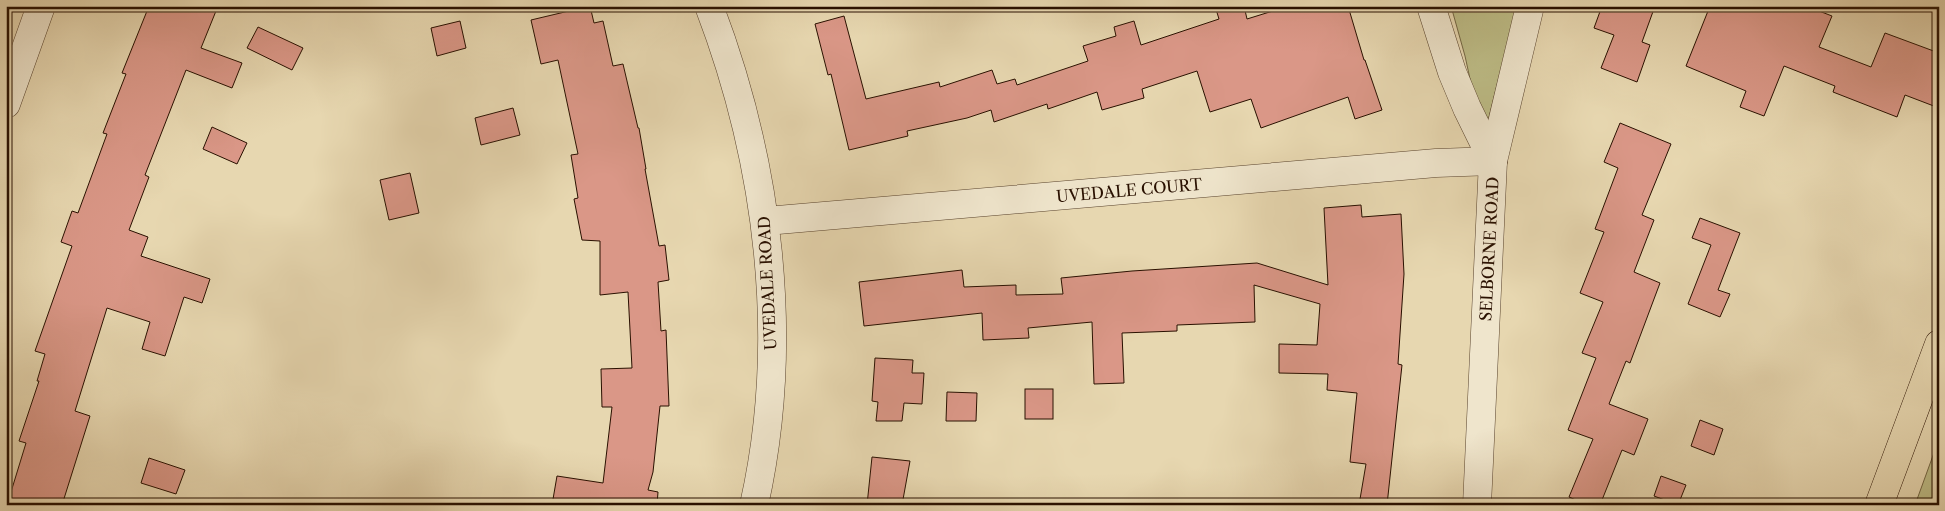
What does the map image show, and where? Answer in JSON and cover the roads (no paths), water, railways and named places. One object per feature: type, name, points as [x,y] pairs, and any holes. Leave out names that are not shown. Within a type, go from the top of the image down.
[{"type":"main road","points":[[1879,505],[1939,344]]},
{"type":"street","points":[[6,104],[42,6]]},
{"type":"street","name":"UVEDALE ROAD","points":[[709,6],[722,39],[750,140],[766,221],[772,312],[771,388],[761,475],[754,505]]},
{"type":"street","name":"SELBORNE ROAD","points":[[1431,6],[1452,72],[1493,161],[1477,505]]},
{"type":"street","points":[[1493,161],[1530,6]]},
{"type":"street","name":"UVEDALE COURT","points":[[766,221],[1436,163],[1493,161]]}]
